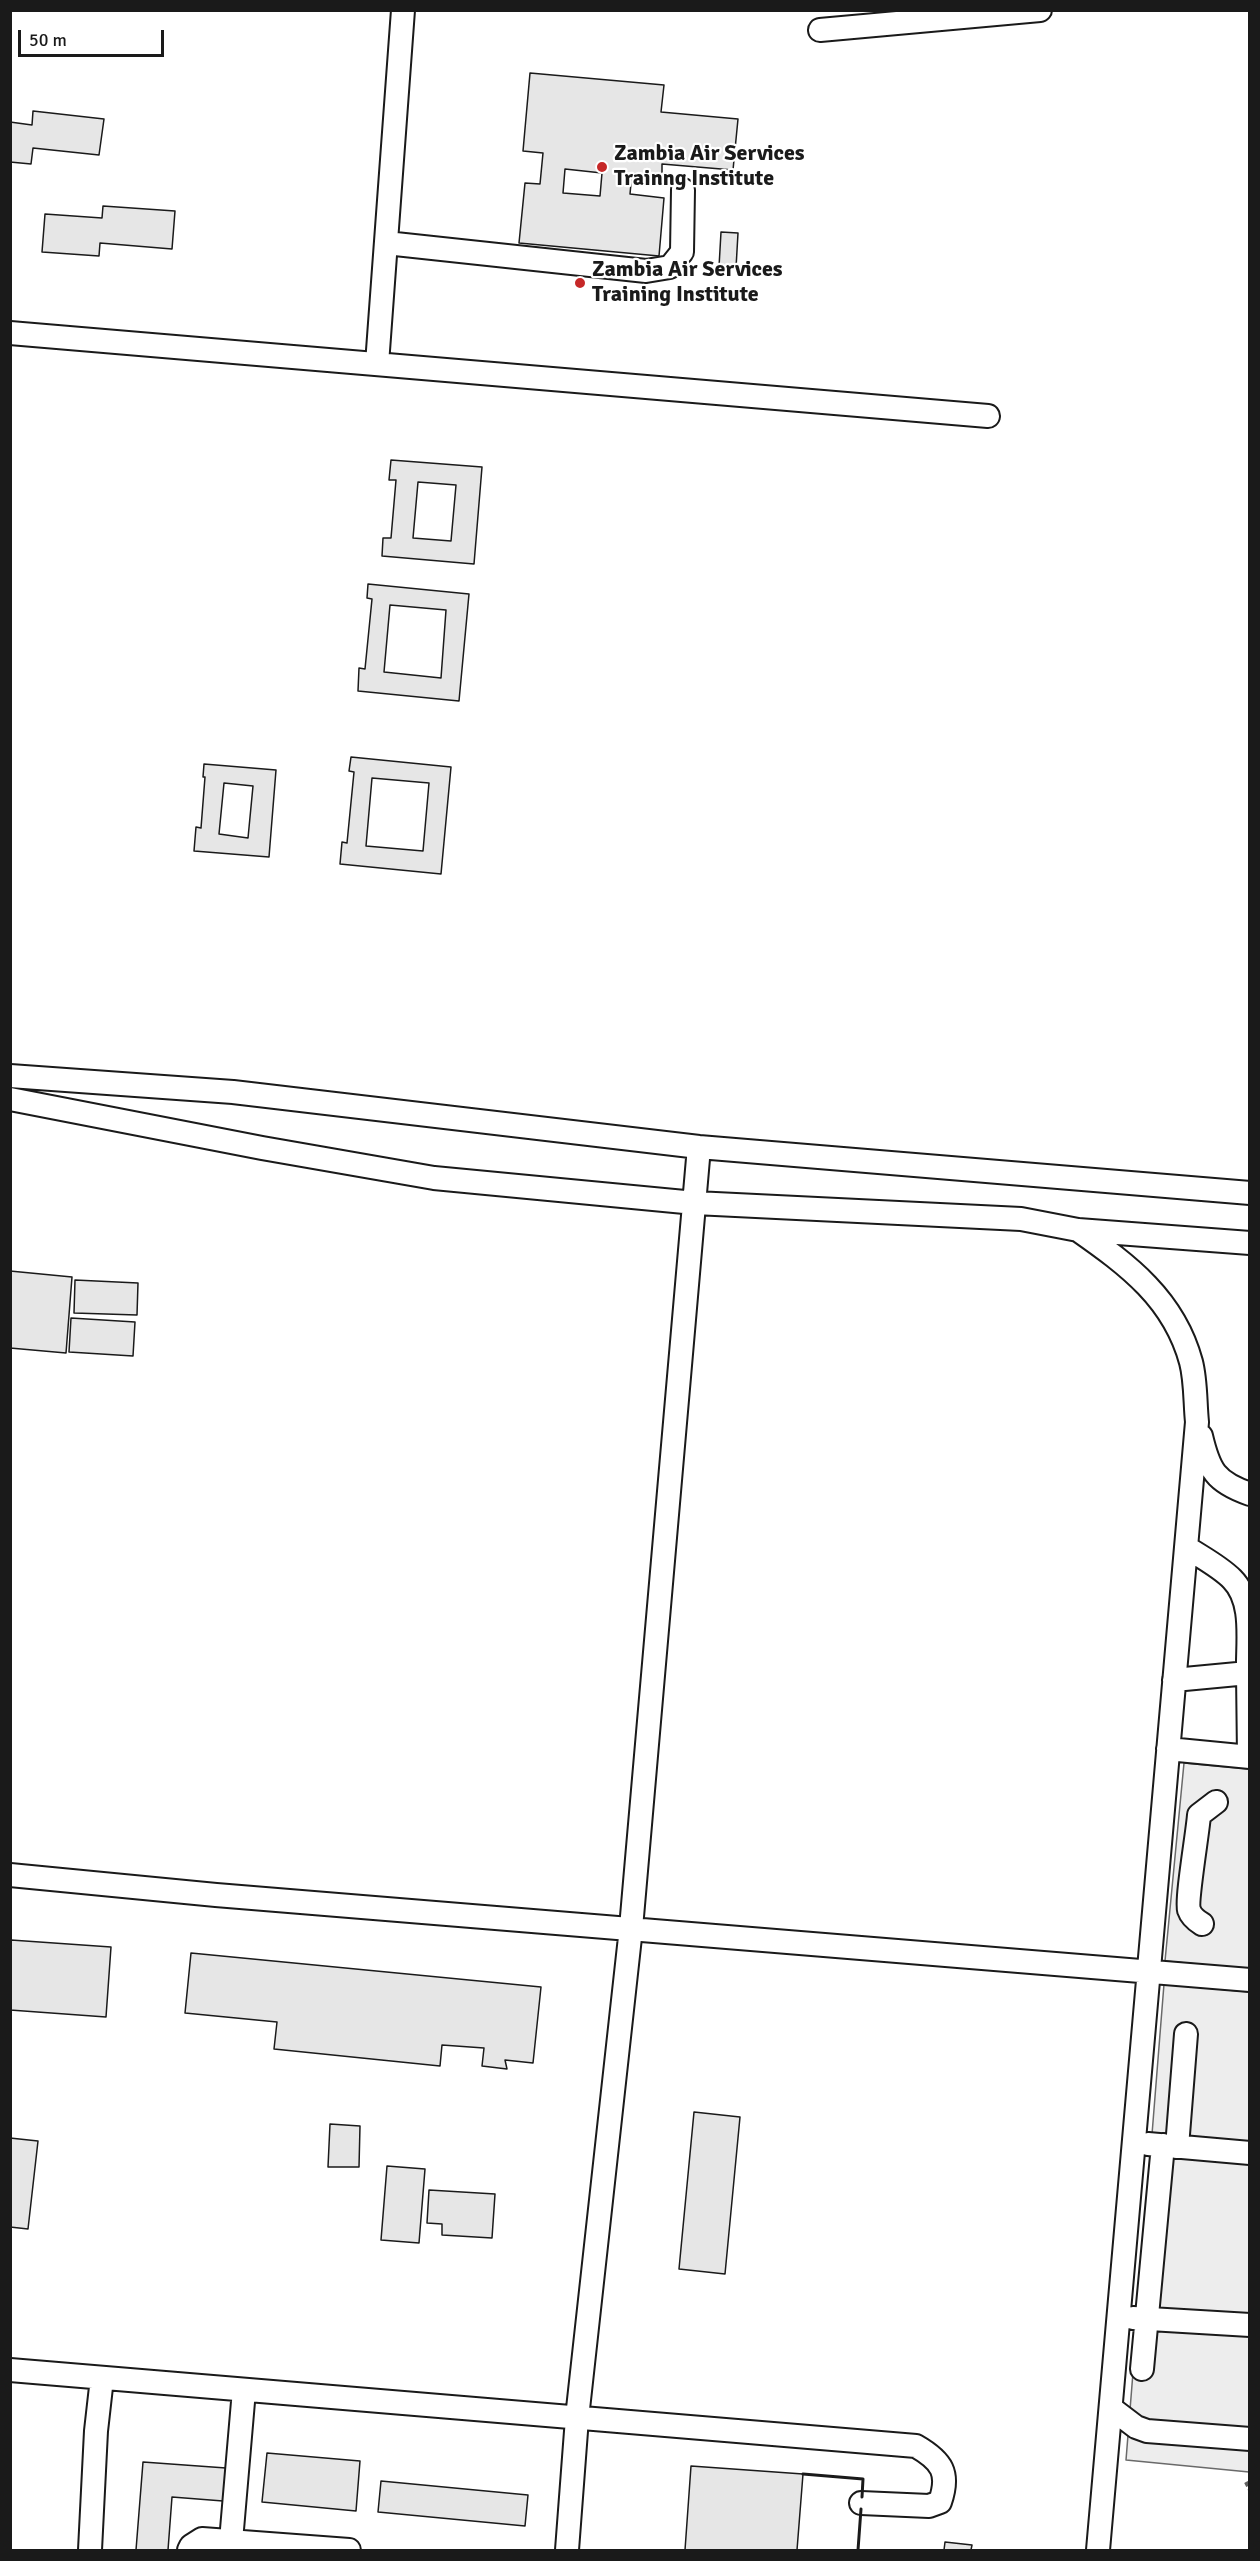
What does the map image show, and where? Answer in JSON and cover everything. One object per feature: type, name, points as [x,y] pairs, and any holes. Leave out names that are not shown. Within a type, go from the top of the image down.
[{"type":"lane","points":[[377,364],[403,10]]},
{"type":"lane","points":[[820,30],[1040,10]]},
{"type":"lane","points":[[386,243],[646,271],[670,267],[682,252],[683,190]]},
{"type":"lane","points":[[10,333],[988,416]]},
{"type":"lane","points":[[10,1076],[233,1092],[699,1147],[1250,1193]]},
{"type":"lane","points":[[10,1099],[251,1146],[434,1178],[695,1203],[1021,1219],[1077,1230],[1250,1243]]},
{"type":"lane","points":[[567,2550],[577,2418],[631,1928],[699,1147]]},
{"type":"lane","points":[[1077,1230],[1117,1257],[1150,1286],[1171,1315],[1191,1362],[1197,1422],[1207,1463],[1227,1486],[1250,1494]]},
{"type":"lane","points":[[1098,2550],[1197,1422]]},
{"type":"lane","points":[[1168,1749],[1249,1757],[1246,1602],[1241,1590],[1231,1578],[1186,1547]]},
{"type":"lane","points":[[1174,1680],[1248,1673]]},
{"type":"lane","points":[[1202,1924],[1189,1910],[1195,1856],[1200,1815],[1216,1802]]},
{"type":"lane","points":[[10,1875],[216,1895],[1250,1980]]},
{"type":"lane","points":[[1142,2369],[1186,2034]]},
{"type":"lane","points":[[1134,2143],[1250,2153]]},
{"type":"lane","points":[[1119,2318],[1250,2325]]},
{"type":"lane","points":[[10,2370],[916,2446],[933,2456],[941,2467],[945,2487],[940,2502],[929,2506],[861,2502]]},
{"type":"lane","points":[[90,2550],[96,2431],[102,2378]]},
{"type":"lane","points":[[231,2541],[244,2390]]},
{"type":"lane","points":[[1111,2408],[1136,2427],[1147,2431],[1250,2439]]},
{"type":"lane","points":[[189,2550],[202,2539],[349,2550]]},
{"type":"path","points":[[1246,2482],[1250,2490]]},
{"type":"shaded area","points":[[1184,1763],[1249,1769],[1249,1969],[1165,1961]]},
{"type":"shaded area","points":[[1164,1984],[1249,1992],[1249,2472],[1126,2460]]},
{"type":"building","name":"Zambia Air Services Trainng Institute","points":[[530,73],[664,85],[661,112],[738,119],[733,170],[662,164],[662,176],[632,173],[630,194],[664,198],[659,256],[519,243],[525,183],[540,184],[543,153],[523,151]],"holes":[[[565,169],[602,173],[600,196],[563,193]]]},
{"type":"building","points":[[33,111],[104,119],[99,155],[33,148],[31,164],[10,162],[10,122],[32,125]]},
{"type":"building","points":[[103,206],[175,211],[172,249],[100,243],[99,256],[42,252],[45,214],[102,218]]},
{"type":"building","points":[[721,232],[738,233],[736,268],[719,267]]},
{"type":"building","points":[[391,460],[482,467],[474,564],[382,556],[383,538],[391,538],[396,480],[389,480]],"holes":[[[418,482],[456,485],[451,541],[413,538]]]},
{"type":"building","points":[[368,584],[469,594],[459,701],[358,691],[359,668],[365,669],[372,599],[367,598]],"holes":[[[390,605],[446,610],[441,678],[384,672]]]},
{"type":"building","points":[[351,757],[451,767],[441,874],[340,864],[342,842],[347,843],[354,772],[349,771]],"holes":[[[372,778],[429,783],[423,851],[366,846]]]},
{"type":"building","points":[[204,764],[276,770],[269,857],[194,851],[196,827],[201,828],[205,777],[203,777]],"holes":[[[224,783],[253,786],[248,838],[219,834]]]},
{"type":"building","points":[[10,1271],[72,1277],[66,1353],[10,1348]]},
{"type":"building","points":[[75,1280],[138,1283],[137,1315],[74,1313]]},
{"type":"building","points":[[71,1318],[135,1322],[133,1356],[69,1352]]},
{"type":"building","points":[[11,1940],[111,1947],[106,2017],[10,2010]]},
{"type":"building","points":[[191,1953],[541,1987],[533,2063],[505,2060],[507,2069],[482,2066],[484,2048],[442,2045],[440,2066],[274,2049],[277,2022],[185,2013]]},
{"type":"building","points":[[694,2112],[740,2117],[725,2274],[679,2269]]},
{"type":"building","points":[[330,2124],[360,2126],[359,2167],[328,2167]]},
{"type":"building","points":[[10,2138],[38,2141],[28,2229],[10,2227]]},
{"type":"building","points":[[387,2166],[425,2169],[419,2243],[381,2240]]},
{"type":"building","points":[[429,2190],[495,2194],[492,2238],[442,2235],[442,2224],[427,2223]]},
{"type":"building","points":[[267,2453],[360,2461],[356,2511],[262,2502]]},
{"type":"building","points":[[143,2462],[226,2468],[223,2501],[172,2497],[168,2550],[136,2550]]},
{"type":"building","points":[[691,2466],[803,2474],[797,2550],[685,2550]]},
{"type":"building","points":[[381,2481],[528,2495],[525,2526],[378,2512]]},
{"type":"building","points":[[945,2542],[972,2545],[971,2550],[944,2550]]},
{"type":"wall","points":[[803,2474],[863,2479],[862,2497]]},
{"type":"wall","points":[[858,2550],[861,2509]]},
{"type":"place","name":"Zambia Air Services Trainng Institute","points":[[602,167]]},
{"type":"place","name":"Zambia Air Services Training Institute","points":[[580,283]]}]
